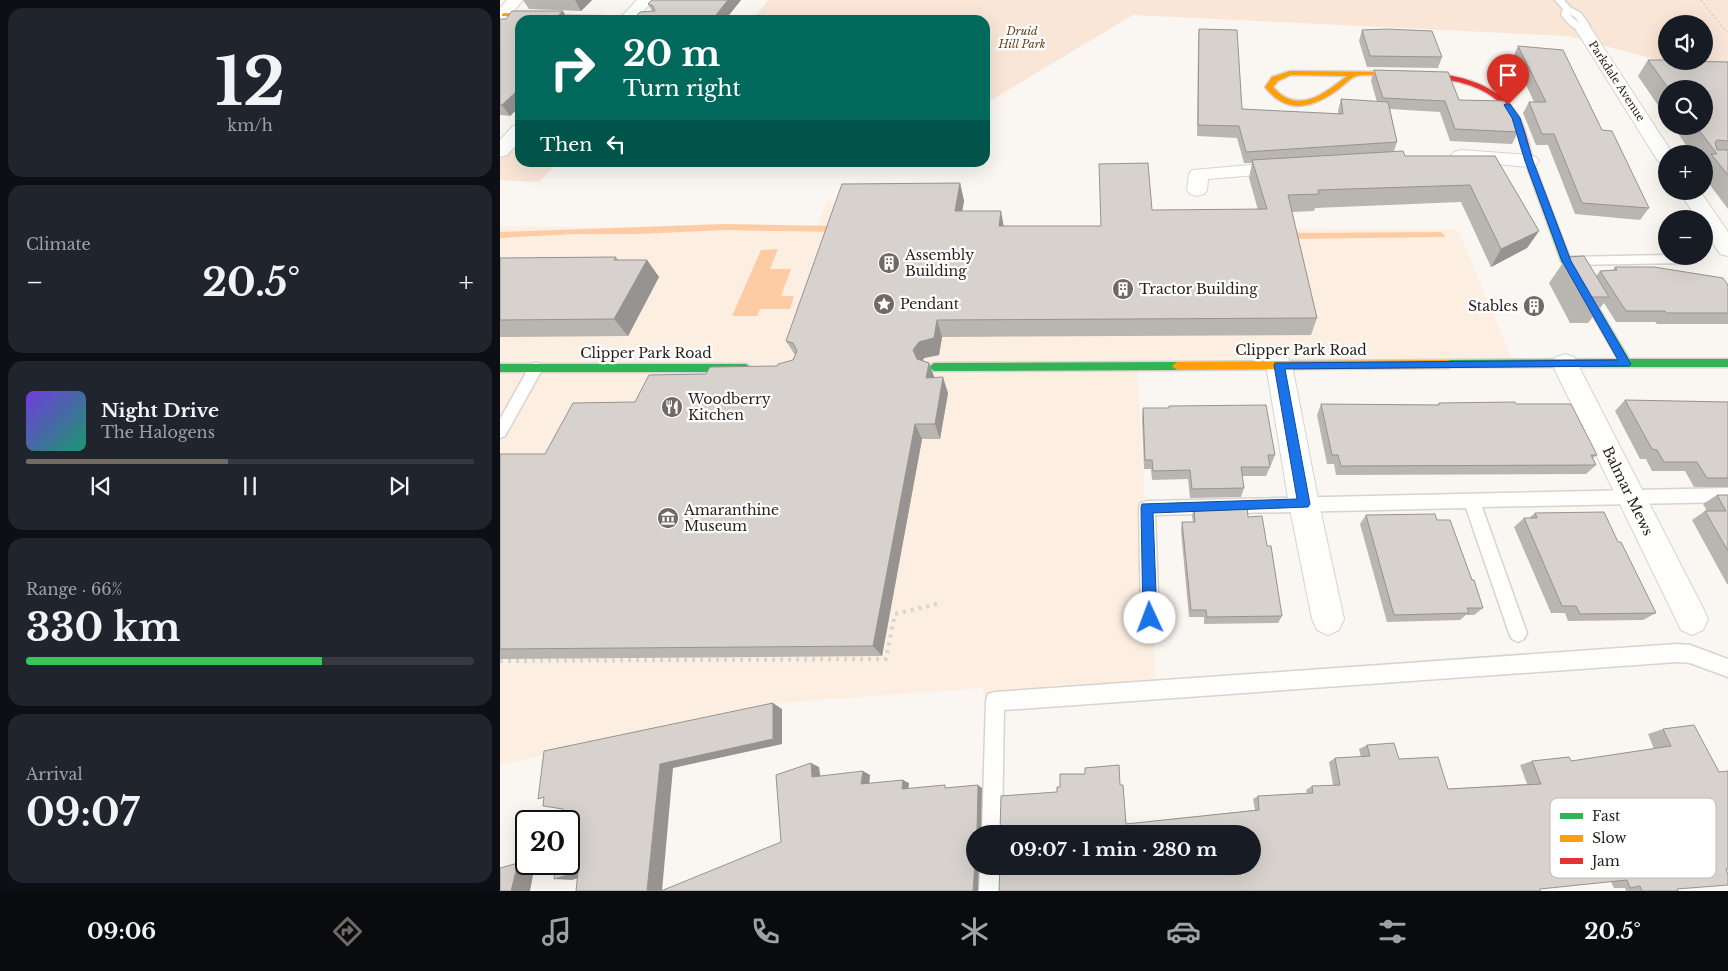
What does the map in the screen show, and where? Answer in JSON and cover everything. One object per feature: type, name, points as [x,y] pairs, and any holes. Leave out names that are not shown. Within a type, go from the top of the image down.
[{"type":"street","points":[[502,16],[515,0]]},
{"type":"street","points":[[631,15],[646,0]]},
{"type":"street","points":[[502,16],[515,16]]},
{"type":"street","name":"Parkdale Avenue","points":[[1584,30],[1658,146]]},
{"type":"street","points":[[1353,74],[1326,96],[1310,103],[1298,104],[1277,98],[1269,87],[1272,81],[1280,76],[1290,74],[1353,74],[1438,75],[1459,78],[1478,85],[1508,105],[1516,118],[1529,161],[1566,261],[1626,364]]},
{"type":"street","points":[[500,151],[515,135]]},
{"type":"street","points":[[1444,157],[1484,157],[1529,161]]},
{"type":"street","points":[[1197,190],[1200,174],[1307,167]]},
{"type":"street","points":[[1697,200],[1722,230],[1728,250]]},
{"type":"street","name":"Clipper Park Road","points":[[934,367],[1728,363]]},
{"type":"street","name":"Balmar Mews","points":[[1565,364],[1692,619]]},
{"type":"street","points":[[1279,365],[1304,504],[1328,619]]},
{"type":"street","name":"Clipper Park Road","points":[[500,368],[754,368]]},
{"type":"lane","points":[[1559,0],[1567,9],[1582,19],[1586,26],[1584,30]]},
{"type":"lane","points":[[1566,261],[1658,259]]},
{"type":"lane","points":[[500,432],[536,368]]},
{"type":"lane","points":[[1150,618],[1147,508],[1631,498],[1728,494]]},
{"type":"lane","points":[[1471,500],[1518,633]]},
{"type":"lane","points":[[992,825],[995,702],[1677,653],[1690,654],[1728,668]]},
{"type":"lane","points":[[990,891],[991,875]]},
{"type":"path","points":[[1701,0],[1724,29],[1728,31]]},
{"type":"path","points":[[500,661],[886,659],[895,614],[937,604]]},
{"type":"shaded area","points":[[965,198],[959,226],[1458,230],[1514,364],[1137,368],[1156,685],[984,698],[983,688],[779,703],[500,765],[500,226],[815,231],[827,201]]},
{"type":"shaded area","points":[[778,249],[770,269],[791,269],[781,296],[794,296],[790,309],[760,309],[757,316],[732,316],[761,250]]},
{"type":"green space","name":"Druid Hill Park","points":[[768,0],[1728,0],[1728,79],[1695,70],[1713,70],[1713,15],[1658,15],[1658,60],[1568,36],[1133,15],[990,101],[990,15],[757,15]]},
{"type":"green space","points":[[515,144],[515,167],[553,167],[539,182],[500,180],[500,158]]},
{"type":"building","points":[[652,0],[728,0],[716,15],[637,15],[640,12],[655,11],[653,6],[648,4]]},
{"type":"building","points":[[512,11],[563,11],[559,15],[515,15],[515,93],[500,105],[500,19],[506,19]]},
{"type":"building","points":[[1199,29],[1237,30],[1242,109],[1343,114],[1341,99],[1388,102],[1397,142],[1246,152],[1239,126],[1198,125]]},
{"type":"building","points":[[1362,30],[1432,31],[1442,57],[1370,56]]},
{"type":"building","points":[[1518,46],[1563,50],[1602,130],[1612,131],[1649,208],[1582,203],[1554,134],[1542,134],[1529,102],[1546,102]]},
{"type":"building","points":[[1648,60],[1658,60],[1658,70],[1713,70],[1713,62],[1728,62],[1728,141],[1717,140],[1715,142],[1717,150],[1728,150],[1728,175],[1713,156],[1713,154],[1717,154],[1713,145],[1710,145],[1703,135],[1713,135],[1713,80],[1662,80]]},
{"type":"building","points":[[1374,70],[1448,72],[1459,100],[1505,101],[1511,109],[1518,132],[1455,129],[1445,101],[1383,98]]},
{"type":"building","points":[[1403,151],[1405,156],[1495,156],[1539,231],[1501,249],[1470,185],[1318,190],[1319,194],[1288,195],[1317,318],[937,320],[934,338],[919,342],[913,350],[917,359],[929,363],[926,378],[943,377],[935,424],[915,424],[873,646],[500,649],[500,454],[545,454],[573,403],[635,402],[649,375],[706,374],[710,367],[777,366],[778,364],[793,360],[797,351],[793,343],[786,341],[842,184],[960,183],[955,211],[1001,211],[999,226],[1101,226],[1099,164],[1148,163],[1152,210],[1267,209],[1252,160]]},
{"type":"building","points":[[1584,256],[1609,297],[1590,297],[1567,257]]},
{"type":"building","points":[[616,257],[614,260],[647,260],[614,319],[500,320],[500,258]]},
{"type":"building","points":[[1615,267],[1654,267],[1723,278],[1728,285],[1728,313],[1626,311],[1600,271],[1617,270]]},
{"type":"building","points":[[1625,400],[1728,402],[1728,478],[1707,478],[1697,462],[1664,462],[1657,450],[1652,449]]},
{"type":"building","points":[[1515,402],[1516,404],[1571,404],[1597,455],[1591,455],[1596,465],[1341,466],[1338,455],[1332,455],[1321,404],[1439,405],[1439,403]]},
{"type":"building","points":[[1266,405],[1275,455],[1268,455],[1270,467],[1241,467],[1244,488],[1192,489],[1190,470],[1153,471],[1152,460],[1145,460],[1143,408]]},
{"type":"building","points":[[1717,495],[1728,495],[1728,551],[1705,511],[1726,511]]},
{"type":"building","points":[[1247,506],[1248,517],[1262,516],[1267,546],[1271,546],[1282,616],[1207,617],[1206,610],[1191,610],[1182,522],[1195,522],[1194,507]]},
{"type":"building","points":[[1604,512],[1656,613],[1580,614],[1576,606],[1562,606],[1524,518],[1537,518],[1535,513]]},
{"type":"building","points":[[1435,514],[1437,520],[1450,520],[1483,608],[1467,608],[1469,613],[1394,615],[1366,515]]},
{"type":"building","points":[[773,703],[773,739],[660,764],[647,891],[576,891],[578,875],[580,875],[580,810],[563,810],[543,806],[544,797],[538,799],[544,751]]},
{"type":"building","points":[[1694,725],[1719,772],[1728,771],[1728,869],[1726,869],[1728,885],[1677,889],[1678,891],[1642,891],[1640,886],[1630,888],[1627,880],[1540,889],[1540,891],[999,891],[1000,875],[1261,875],[1261,825],[1000,825],[1001,796],[1057,792],[1057,787],[1060,787],[1060,774],[1085,774],[1085,768],[1119,765],[1120,785],[1123,785],[1126,824],[1259,810],[1258,796],[1313,793],[1312,786],[1340,785],[1335,758],[1370,756],[1367,745],[1394,743],[1399,759],[1438,757],[1448,789],[1541,784],[1532,761],[1569,757],[1571,761],[1671,746],[1663,729]]},
{"type":"building","points":[[811,763],[812,777],[863,771],[861,784],[903,780],[902,789],[945,785],[945,788],[978,785],[977,825],[966,825],[966,875],[974,875],[973,891],[661,891],[781,842],[776,775]]},
{"type":"building","points":[[515,864],[515,875],[511,891],[500,891],[500,868]]},
{"type":"building","points":[[555,875],[568,875],[554,879]]},
{"type":"waterway","points":[[500,235],[724,227],[839,229]]},
{"type":"waterway","points":[[1289,236],[1441,235]]},
{"type":"traffic: fast","points":[[1529,161],[1566,261],[1626,364]]},
{"type":"traffic: fast","points":[[1449,364],[1728,363]]},
{"type":"traffic: fast","points":[[934,367],[1177,366]]},
{"type":"traffic: fast","points":[[500,368],[746,368]]},
{"type":"traffic: slow","points":[[504,15],[515,15]]},
{"type":"traffic: slow","points":[[1353,74],[1323,96],[1311,102],[1300,104],[1289,103],[1278,98],[1269,87],[1275,79],[1290,73],[1385,74]]},
{"type":"traffic: slow","points":[[1177,366],[1449,364]]},
{"type":"traffic: jam","points":[[1385,74],[1452,78],[1465,81],[1490,93],[1504,104],[1515,117],[1529,161]]},
{"type":"place","name":"Assembly Building","points":[[889,263]]},
{"type":"place","name":"Tractor Building","points":[[1123,289]]},
{"type":"place","name":"Pendant","points":[[884,304]]},
{"type":"place","name":"Stables","points":[[1534,306]]},
{"type":"place","name":"Woodberry Kitchen","points":[[672,407]]},
{"type":"place","name":"Amaranthine Museum","points":[[668,518]]},
{"type":"route","points":[[1150,618],[1147,508],[1304,504],[1279,365],[1626,364],[1566,261],[1529,161],[1516,118],[1508,105]]}]
